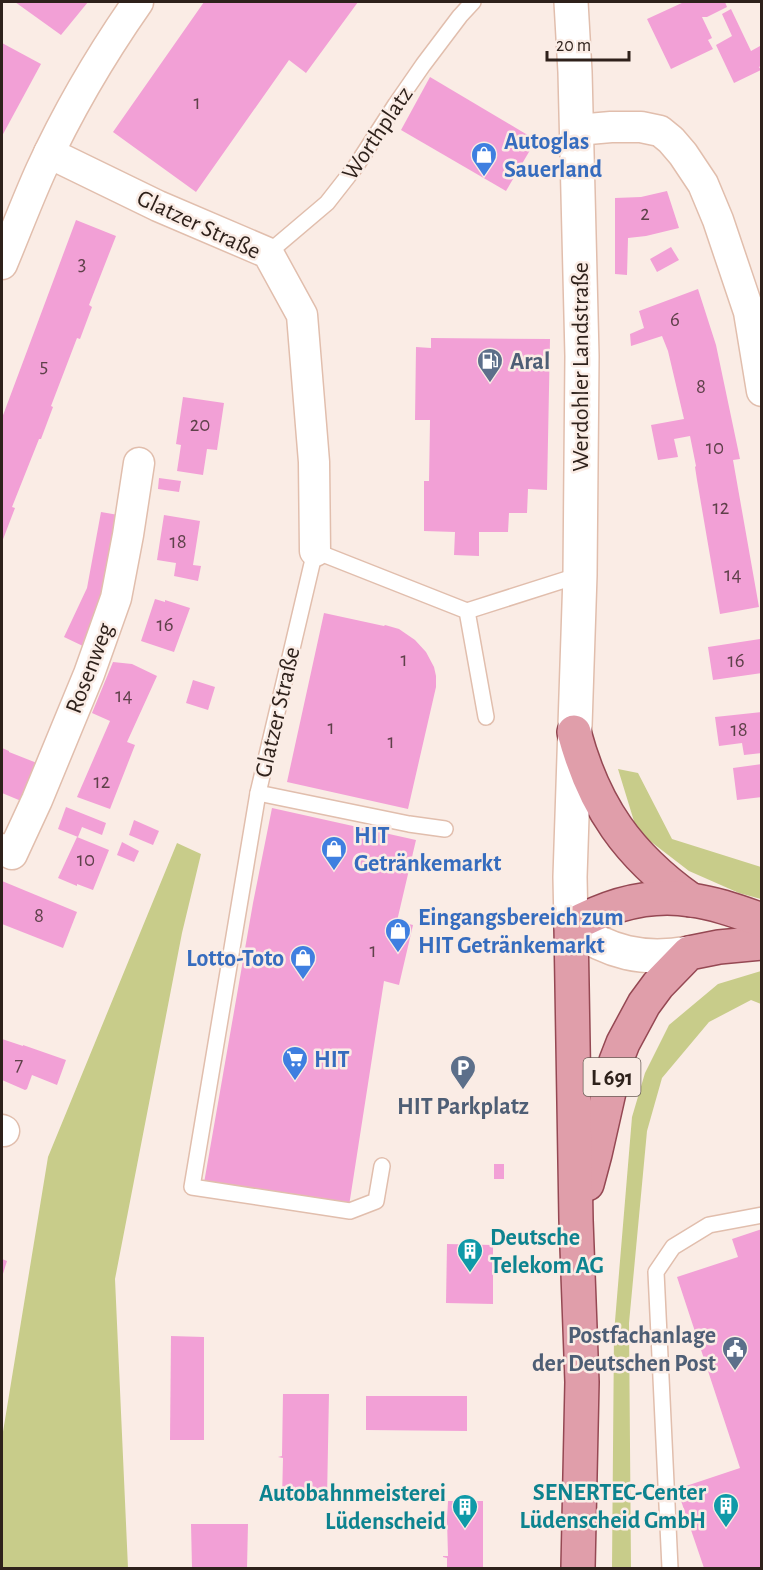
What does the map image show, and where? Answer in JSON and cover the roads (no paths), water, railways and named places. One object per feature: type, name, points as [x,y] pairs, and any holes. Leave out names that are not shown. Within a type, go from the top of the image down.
[{"type":"main road","name":"Werdohler Landstraße","points":[[571,2],[577,130],[582,356],[580,575],[574,732]]},
{"type":"main road","points":[[574,43],[584,2]]},
{"type":"main road","name":"L 691","points":[[574,732],[590,781],[615,826],[650,867],[691,900]]},
{"type":"main road","name":"L 691","points":[[574,732],[570,877],[576,1220],[582,1382],[578,1569]]},
{"type":"main road","name":"L 691","points":[[571,926],[611,907],[652,899],[691,900],[735,910],[762,920]]},
{"type":"main road","points":[[571,926],[601,944],[634,955],[653,957],[762,943]]},
{"type":"main road","name":"L 691","points":[[576,1220],[622,1043],[644,1004],[658,985],[689,953]]},
{"type":"street","points":[[2,264],[49,153],[100,59],[138,2]]},
{"type":"street","points":[[577,130],[641,127],[660,131],[682,154],[703,184],[718,220],[749,312],[762,391]]},
{"type":"street","name":"Glatzer Straße","points":[[49,153],[158,206],[268,253],[302,315],[314,462],[315,551]]},
{"type":"street","name":"Rosenweg","points":[[2,849],[12,854],[37,800],[116,598],[139,463]]},
{"type":"lane","name":"Worthplatz","points":[[268,253],[327,203],[356,166],[423,65],[473,2]]},
{"type":"lane","points":[[315,551],[467,611],[580,575]]},
{"type":"lane","name":"Glatzer Straße","points":[[315,551],[258,793],[409,824],[445,829]]},
{"type":"lane","points":[[467,611],[486,717]]},
{"type":"lane","points":[[258,793],[192,1187],[350,1211],[376,1201],[382,1166]]},
{"type":"lane","points":[[670,1569],[656,1272],[673,1247],[709,1225],[762,1215]]},
{"type":"place","name":"Autoglas Sauerland","points":[[484,178]]},
{"type":"place","name":"Aral","points":[[490,384]]},
{"type":"place","name":"HIT Getränkemarkt","points":[[334,872]]},
{"type":"place","name":"Eingangsbereich zum HIT Getränkemarkt","points":[[398,954]]},
{"type":"place","name":"Lotto-Toto","points":[[303,981]]},
{"type":"place","name":"HIT","points":[[295,1082]]},
{"type":"place","name":"HIT Parkplatz","points":[[463,1091]]},
{"type":"place","name":"Deutsche Telekom AG","points":[[470,1274]]},
{"type":"place","name":"Postfachanlage der Deutschen Post","points":[[735,1372]]},
{"type":"place","name":"SENERTEC-Center Lüdenscheid GmbH","points":[[726,1529]]},
{"type":"place","name":"Autobahnmeisterei Lüdenscheid","points":[[465,1530]]}]
